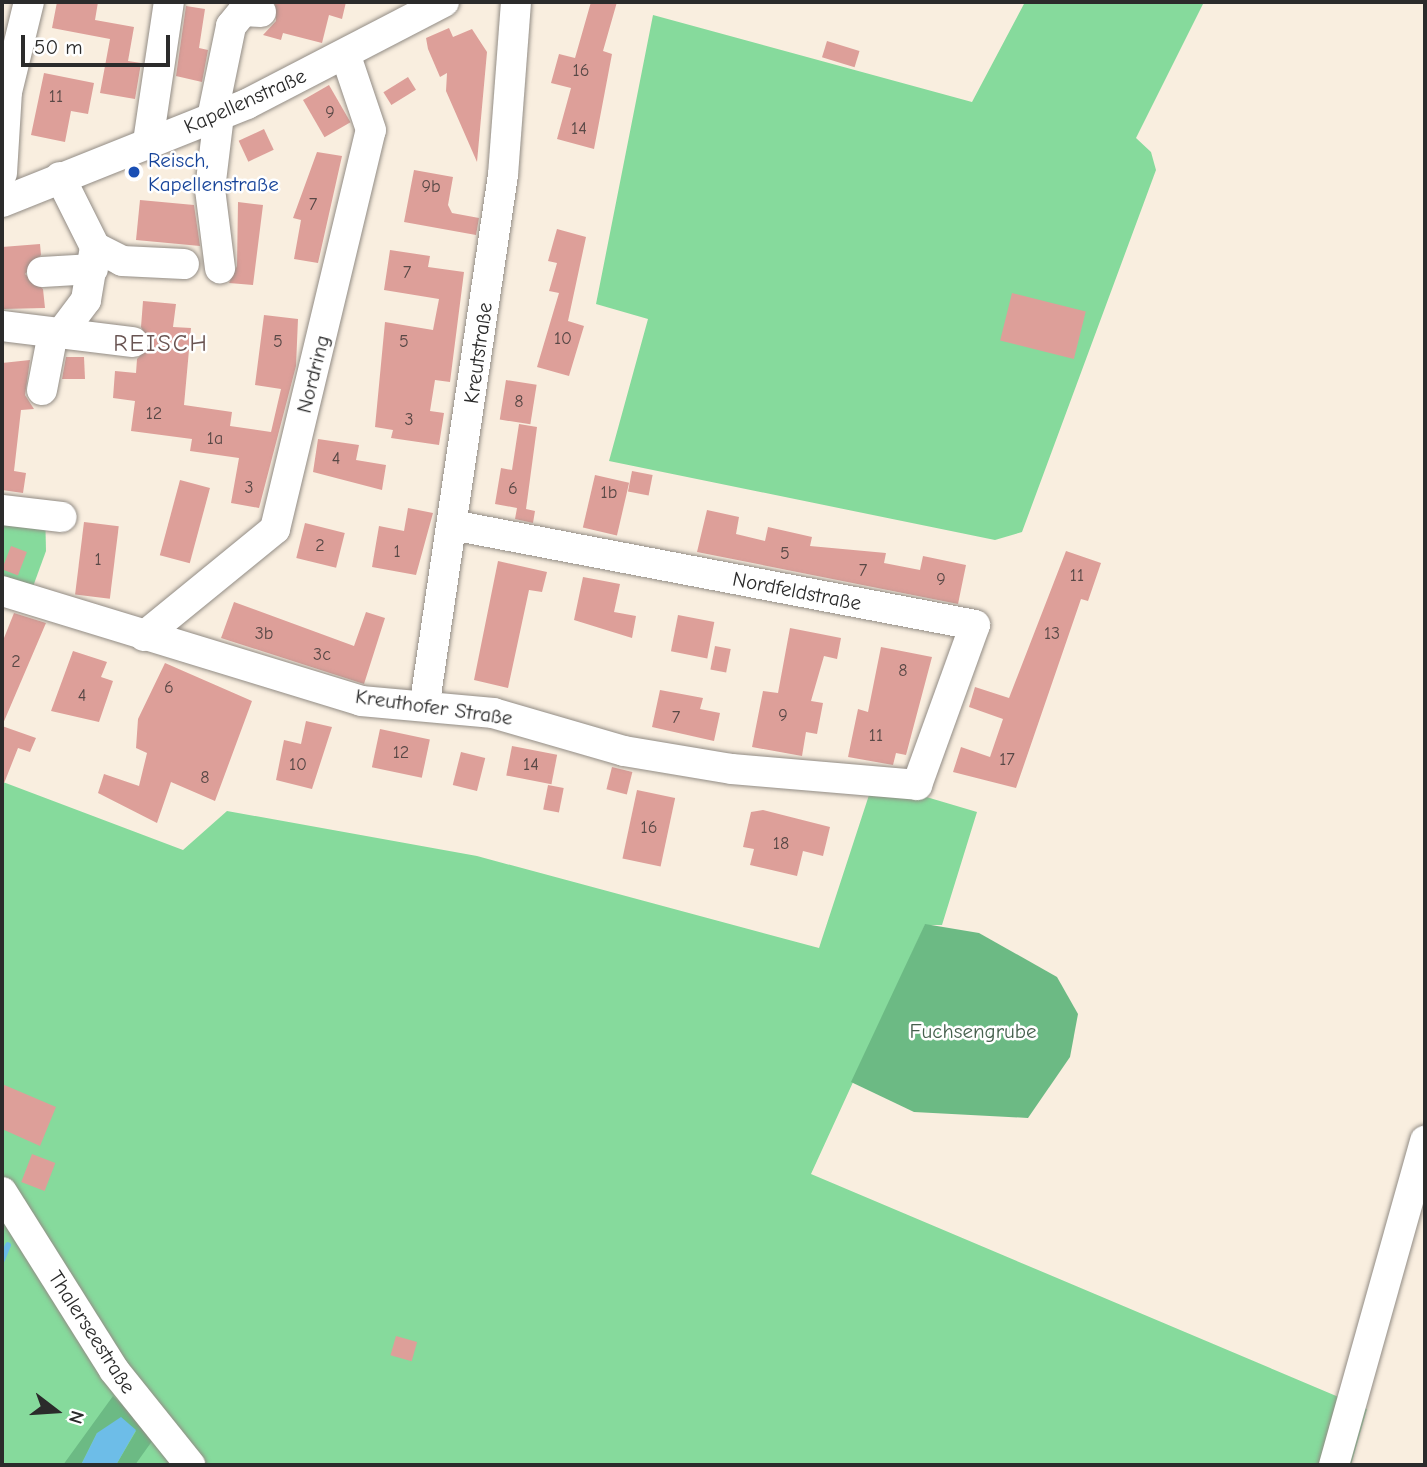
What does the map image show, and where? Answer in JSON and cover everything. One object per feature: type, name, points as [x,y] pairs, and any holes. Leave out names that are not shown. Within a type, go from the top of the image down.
[{"type":"street","points":[[2,173],[4,92],[29,2]]},
{"type":"street","points":[[148,142],[169,2]]},
{"type":"street","name":"Kapellenstraße","points":[[2,202],[215,117],[346,56],[444,2]]},
{"type":"street","name":"Kreutstraße","points":[[425,702],[505,156],[516,2]]},
{"type":"street","points":[[220,268],[210,189],[215,117],[232,26],[243,11],[261,12]]},
{"type":"street","name":"Nordring","points":[[144,636],[275,529],[371,130],[346,56]]},
{"type":"street","points":[[42,390],[58,332],[86,300],[94,258],[60,177]]},
{"type":"street","points":[[42,272],[94,258],[184,264]]},
{"type":"street","points":[[2,326],[133,342]]},
{"type":"street","points":[[2,510],[62,517]]},
{"type":"street","name":"Nordfeldstraße","points":[[452,525],[975,625],[917,785]]},
{"type":"street","name":"Kreuthofer Straße","points":[[2,591],[361,701],[425,702],[550,726],[632,753],[732,769],[917,785]]},
{"type":"street","points":[[1334,1465],[1425,1141]]},
{"type":"street","name":"Thalerseestraße","points":[[2,1192],[114,1370],[190,1465]]},
{"type":"green space","points":[[1025,2],[1204,2],[1136,138],[1151,152],[1156,170],[1022,532],[995,540],[609,461],[648,319],[596,304],[653,15],[972,102]]},
{"type":"green space","points":[[2,502],[45,507],[46,551],[31,592],[2,583]]},
{"type":"green space","points":[[3,782],[183,850],[227,811],[477,856],[819,948],[869,795],[923,796],[977,812],[942,925],[925,925],[811,1174],[1367,1409],[1351,1465],[2,1465]]},
{"type":"green space","name":"Fuchsengrube","points":[[925,924],[979,933],[1057,977],[1078,1014],[1070,1057],[1028,1118],[914,1112],[851,1082]]},
{"type":"green space","points":[[113,1396],[155,1437],[135,1465],[116,1465],[136,1431],[97,1433],[81,1465],[63,1465]]},
{"type":"water","points":[[121,1417],[136,1430],[116,1465],[81,1465],[97,1433]]},
{"type":"building","points":[[57,2],[98,2],[95,20],[134,27],[128,61],[141,63],[135,99],[100,93],[110,39],[52,28]]},
{"type":"building","points":[[275,2],[346,2],[342,19],[329,15],[322,43],[283,33],[281,40],[263,35],[276,21]]},
{"type":"building","points":[[591,2],[617,2],[603,51],[612,54],[594,149],[557,139],[571,88],[551,83],[559,54],[575,58]]},
{"type":"building","points":[[186,6],[205,9],[199,48],[208,50],[202,82],[176,76]]},
{"type":"building","points":[[449,28],[453,37],[472,29],[487,52],[477,162],[446,91],[447,73],[440,77],[428,49],[426,38]]},
{"type":"building","points":[[827,41],[860,51],[855,67],[822,57]]},
{"type":"building","points":[[44,73],[94,83],[88,114],[71,111],[65,142],[31,135]]},
{"type":"building","points":[[408,77],[416,90],[391,105],[383,92]]},
{"type":"building","points":[[329,85],[350,122],[325,137],[303,100]]},
{"type":"building","points":[[264,129],[274,150],[248,162],[239,141]]},
{"type":"building","points":[[317,152],[342,156],[318,263],[294,259],[301,220],[293,218]]},
{"type":"building","points":[[414,170],[453,177],[448,205],[452,213],[479,218],[476,235],[404,222]]},
{"type":"building","points":[[140,200],[194,205],[200,246],[136,240]]},
{"type":"building","points":[[238,202],[263,205],[253,285],[229,283],[237,266]]},
{"type":"building","points":[[557,229],[586,237],[568,321],[584,326],[569,376],[537,367],[559,293],[549,291],[557,263],[548,261]]},
{"type":"building","points":[[40,244],[41,255],[25,274],[43,289],[45,308],[2,309],[2,247]]},
{"type":"building","points":[[390,250],[430,256],[428,267],[464,272],[450,382],[435,380],[430,411],[444,413],[439,445],[391,438],[393,430],[375,427],[385,322],[433,330],[439,299],[384,290]]},
{"type":"building","points":[[1012,293],[1086,311],[1074,359],[1000,341]]},
{"type":"building","points":[[143,301],[176,304],[173,327],[191,328],[184,405],[232,412],[230,426],[271,432],[281,389],[255,385],[264,315],[298,319],[296,366],[259,508],[231,503],[239,458],[190,451],[192,439],[131,431],[135,401],[113,398],[115,371],[136,373],[137,359],[150,345],[141,327]]},
{"type":"building","points":[[66,357],[84,357],[85,379],[62,379]]},
{"type":"building","points":[[30,360],[25,395],[34,409],[21,410],[14,471],[26,473],[23,493],[2,490],[2,363]]},
{"type":"building","points":[[506,380],[537,385],[530,424],[500,420]]},
{"type":"building","points":[[519,424],[537,427],[526,509],[535,511],[533,523],[515,519],[517,508],[495,504],[501,468],[512,470]]},
{"type":"building","points":[[318,439],[359,445],[356,460],[386,465],[382,490],[313,472]]},
{"type":"building","points":[[632,471],[653,475],[649,496],[628,492]]},
{"type":"building","points":[[595,475],[629,483],[617,535],[583,528]]},
{"type":"building","points":[[180,480],[210,488],[190,563],[160,555]]},
{"type":"building","points":[[408,508],[433,513],[416,575],[372,567],[379,526],[404,531]]},
{"type":"building","points":[[707,510],[739,517],[736,534],[765,541],[768,527],[812,537],[810,546],[886,553],[884,563],[920,570],[923,556],[966,565],[958,604],[697,552]]},
{"type":"building","points":[[84,522],[119,526],[110,599],[75,594]]},
{"type":"building","points":[[305,523],[345,533],[336,568],[296,558]]},
{"type":"building","points":[[11,546],[27,552],[18,575],[2,569]]},
{"type":"building","points":[[1066,551],[1101,563],[1088,601],[1081,599],[1016,788],[953,772],[961,747],[990,757],[1003,719],[969,707],[975,687],[1009,698]]},
{"type":"building","points":[[498,561],[547,572],[542,592],[529,590],[508,688],[474,680]]},
{"type":"building","points":[[583,577],[620,584],[614,612],[636,616],[632,638],[574,620]]},
{"type":"building","points":[[234,602],[354,646],[366,612],[385,618],[364,684],[221,638]]},
{"type":"building","points":[[14,613],[46,623],[3,725],[2,643]]},
{"type":"building","points":[[678,615],[714,622],[707,658],[671,651]]},
{"type":"building","points":[[790,628],[841,638],[837,659],[824,656],[811,701],[823,703],[817,734],[806,732],[802,756],[752,747],[763,691],[778,693]]},
{"type":"building","points":[[715,646],[731,649],[726,673],[710,670]]},
{"type":"building","points":[[881,647],[932,657],[906,755],[896,753],[893,765],[848,757],[858,709],[868,712]]},
{"type":"building","points":[[73,651],[107,662],[101,677],[113,681],[99,722],[51,711]]},
{"type":"building","points":[[165,663],[252,701],[215,801],[171,782],[157,823],[98,793],[104,774],[139,786],[147,753],[136,748],[138,719]]},
{"type":"building","points":[[660,690],[703,698],[700,709],[720,713],[714,741],[652,727]]},
{"type":"building","points":[[306,721],[332,727],[312,789],[276,780],[284,740],[301,744]]},
{"type":"building","points":[[3,726],[36,738],[30,752],[18,748],[3,786]]},
{"type":"building","points":[[380,729],[430,740],[422,778],[372,767]]},
{"type":"building","points":[[512,746],[557,755],[551,784],[506,775]]},
{"type":"building","points":[[461,752],[485,758],[477,791],[453,785]]},
{"type":"building","points":[[612,767],[632,772],[627,794],[606,789]]},
{"type":"building","points":[[548,785],[564,788],[559,813],[543,810]]},
{"type":"building","points":[[637,790],[675,798],[661,867],[622,858]]},
{"type":"building","points":[[763,810],[830,827],[823,856],[803,851],[797,876],[750,865],[754,849],[743,847],[751,812]]},
{"type":"building","points":[[2,1084],[56,1107],[40,1146],[2,1129]]},
{"type":"building","points":[[32,1154],[55,1163],[45,1191],[21,1182]]},
{"type":"building","points":[[396,1336],[417,1342],[412,1361],[390,1355]]},
{"type":"waterway","points":[[2,1260],[8,1245]]},
{"type":"place","name":"Reisch, Kapellenstraße","points":[[134,172]]},
{"type":"district","name":"REISCH","points":[[161,344]]}]
